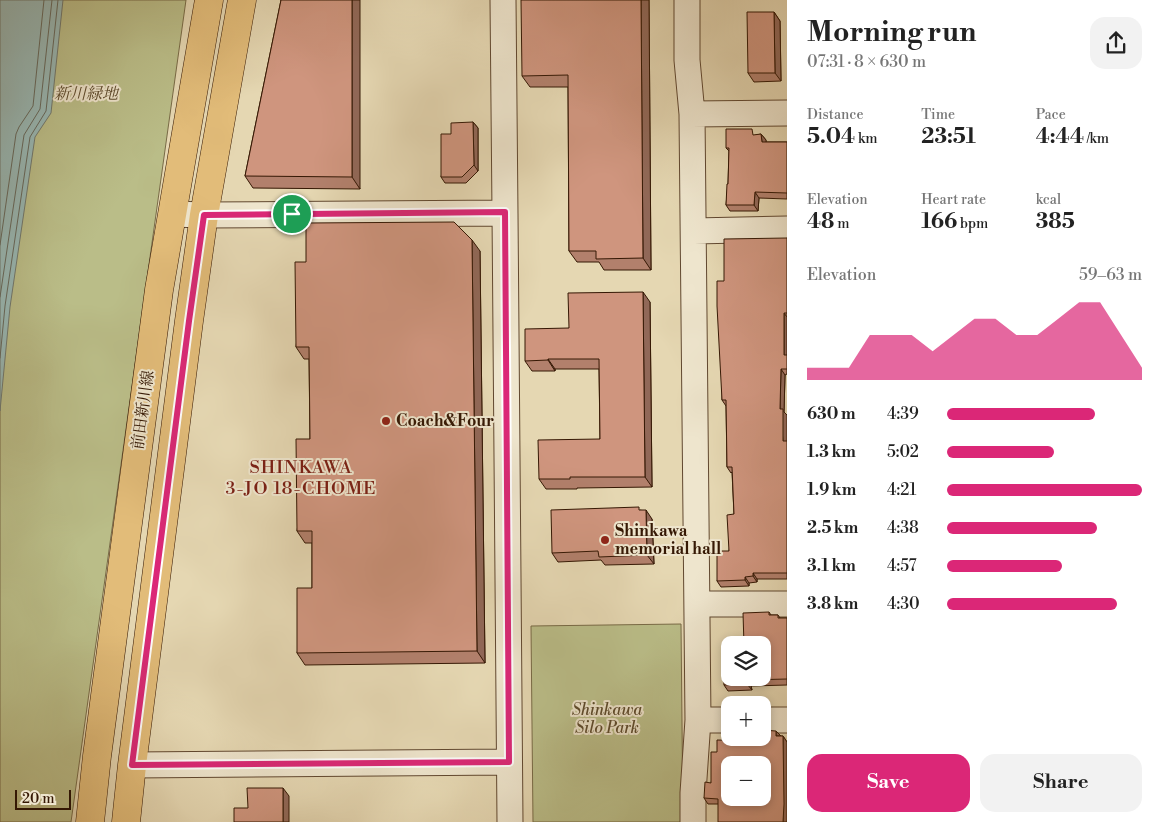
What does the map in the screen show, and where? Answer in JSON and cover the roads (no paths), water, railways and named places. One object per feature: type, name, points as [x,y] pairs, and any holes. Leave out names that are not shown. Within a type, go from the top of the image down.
[{"type":"main road","name":"前田新川線","points":[[90,822],[97,756],[159,290],[209,0]]},
{"type":"main road","name":"前田新川線","points":[[126,822],[189,321],[204,215],[242,0]]},
{"type":"street","points":[[503,0],[510,822]]},
{"type":"street","points":[[687,0],[687,60],[692,114],[694,230],[698,720],[693,822]]},
{"type":"street","points":[[692,114],[787,113]]},
{"type":"street","points":[[172,214],[505,212]]},
{"type":"street","points":[[694,230],[787,229]]},
{"type":"street","points":[[697,604],[787,604]]},
{"type":"street","points":[[698,720],[721,720]]},
{"type":"street","points":[[771,720],[787,720]]},
{"type":"street","points":[[132,765],[509,762]]},
{"type":"water","points":[[0,0],[63,0],[51,113],[35,137],[10,307],[0,411]]},
{"type":"place","name":"Coach&Four","points":[[386,421]]},
{"type":"place","name":"Shinkawa memorial hall","points":[[605,540]]},
{"type":"district","name":"SHINKAWA 3-JO 18-CHOME","points":[[301,477]]},
{"type":"park label","name":"新川緑地","points":[[86,94]]},
{"type":"park label","name":"Shinkawa Silo Park","points":[[607,719]]}]
